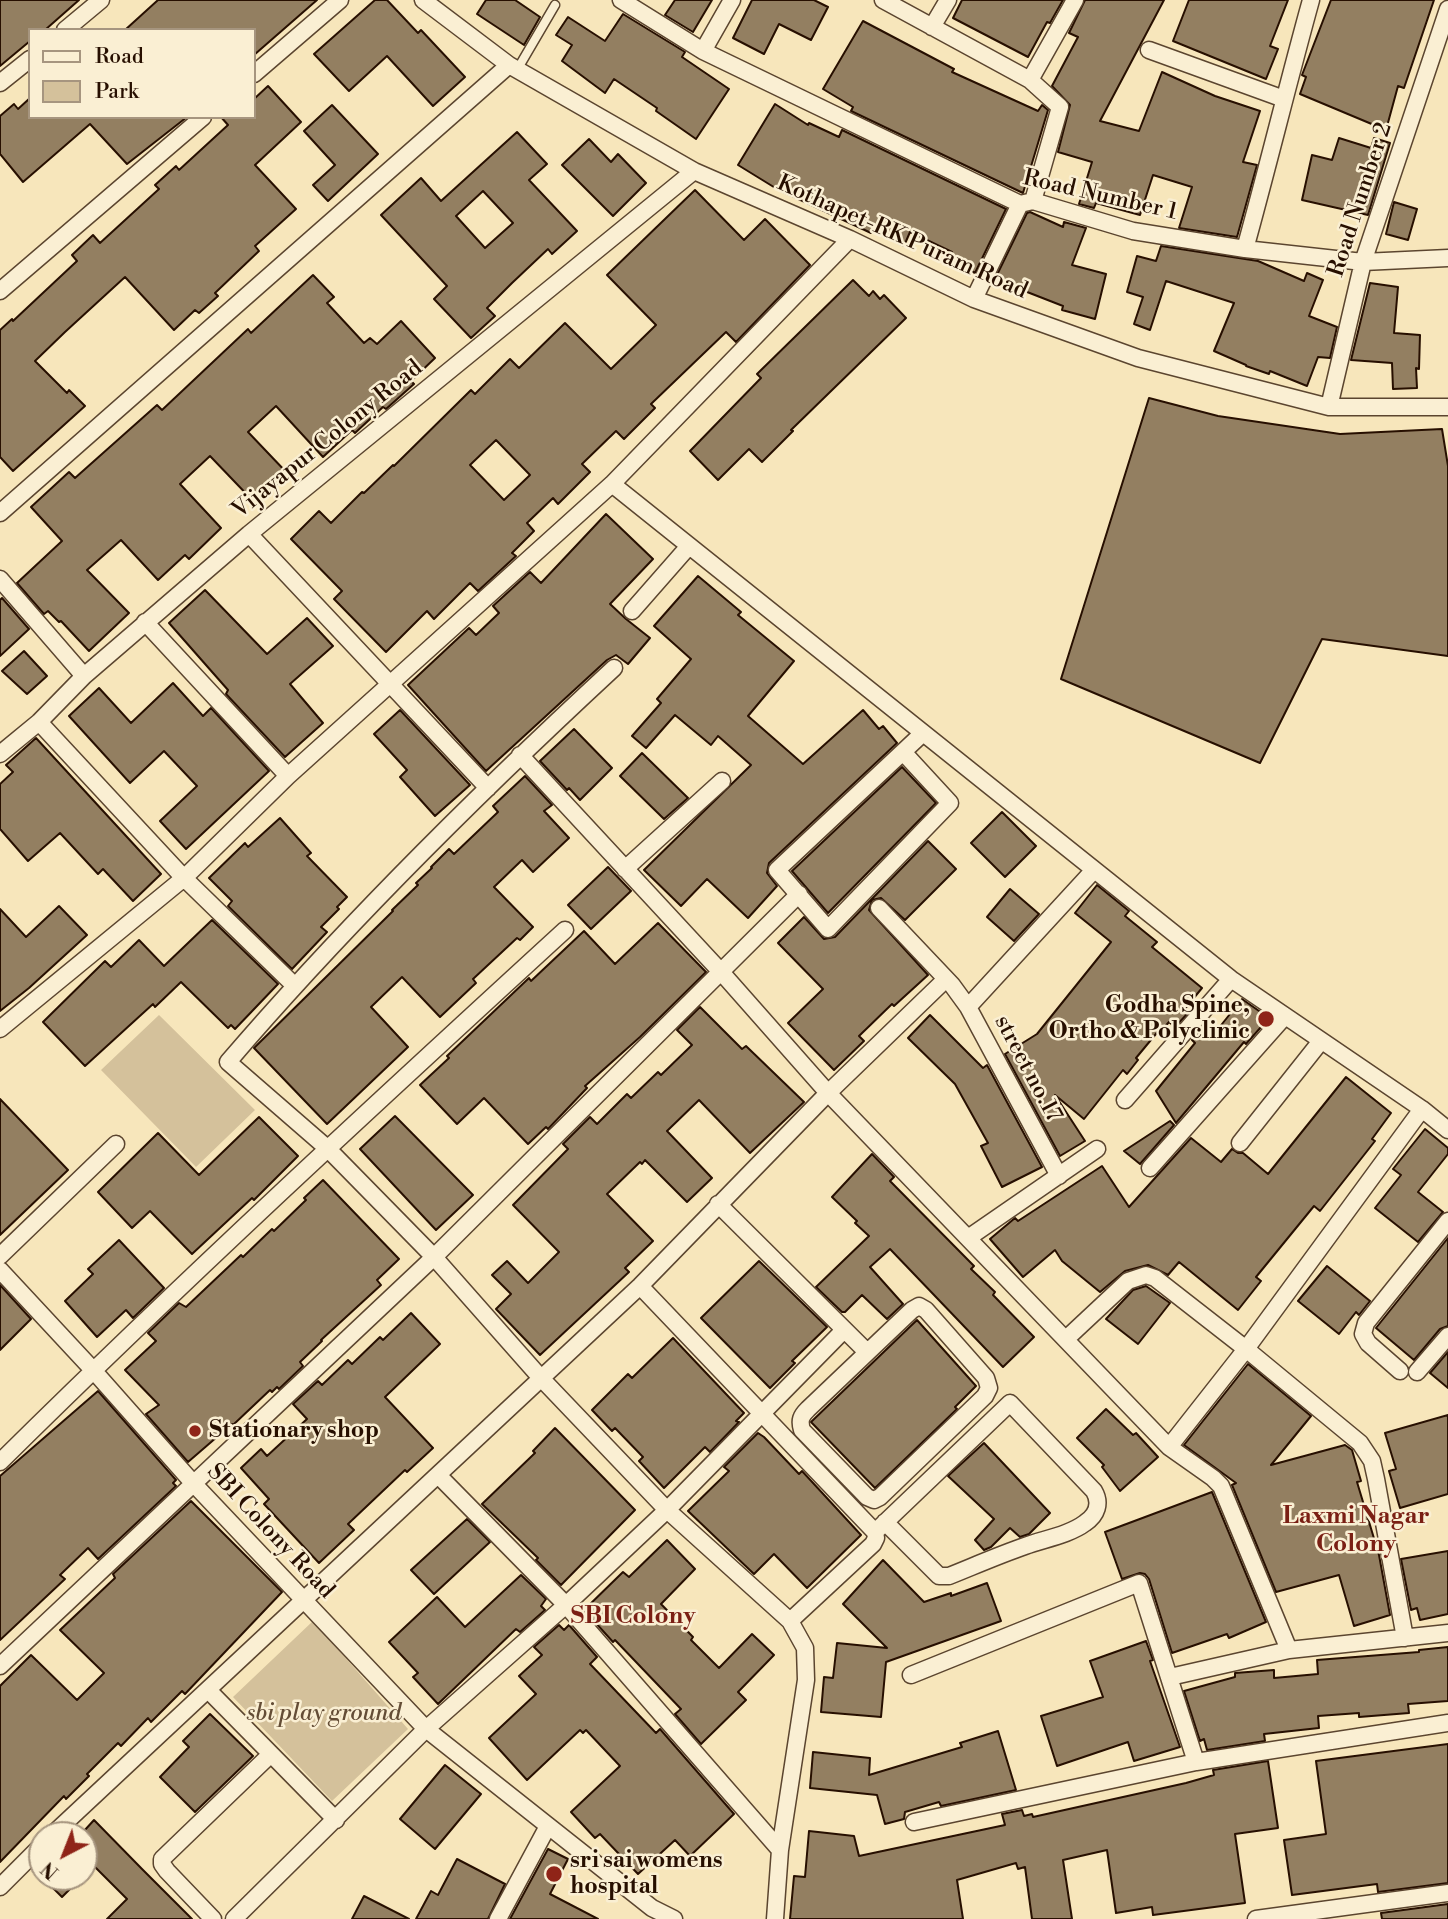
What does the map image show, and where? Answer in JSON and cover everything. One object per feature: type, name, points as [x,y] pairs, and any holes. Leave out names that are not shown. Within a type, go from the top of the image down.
[{"type":"street","points":[[67,28],[101,0]]},
{"type":"street","points":[[256,72],[340,0]]},
{"type":"street","name":"Kothapet-RK Puram Road","points":[[423,0],[513,67],[694,171],[850,239],[974,299],[1138,358],[1329,407],[1448,408]]},
{"type":"street","name":"Road Number 1","points":[[621,0],[703,51],[1026,203],[1133,231],[1245,249],[1363,262],[1448,258]]},
{"type":"street","points":[[703,51],[732,0]]},
{"type":"street","points":[[883,0],[1030,80],[1060,107],[1026,203],[974,299]]},
{"type":"street","points":[[932,27],[948,0]]},
{"type":"street","points":[[1030,80],[1075,0]]},
{"type":"street","points":[[1245,249],[1311,0]]},
{"type":"street","name":"Road Number 2","points":[[1329,407],[1363,262],[1448,9]]},
{"type":"street","points":[[1149,50],[1284,99]]},
{"type":"street","points":[[0,83],[28,61]]},
{"type":"street","points":[[0,513],[513,67]]},
{"type":"street","points":[[0,291],[201,119]]},
{"type":"street","name":"Vijayapur Colony Road","points":[[0,754],[145,622],[249,534],[694,171]]},
{"type":"street","points":[[0,1029],[184,878],[389,682],[612,484],[850,239]]},
{"type":"street","points":[[612,484],[1231,979],[1422,1109],[1448,1130]]},
{"type":"street","points":[[249,534],[488,788]]},
{"type":"street","points":[[632,611],[689,545]]},
{"type":"street","points":[[0,579],[84,676]]},
{"type":"street","points":[[145,622],[288,776]]},
{"type":"street","points":[[614,668],[520,755],[294,985],[228,1062],[327,1148],[434,1257],[540,1377],[667,1510],[790,1621],[805,1647],[806,1680],[780,1850],[775,1919]]},
{"type":"street","points":[[38,722],[184,878],[294,985]]},
{"type":"street","points":[[902,752],[950,803],[828,929],[777,870],[902,752],[922,734]]},
{"type":"street","points":[[922,773],[943,751]]},
{"type":"street","points":[[520,755],[722,973],[828,1093],[1169,1447],[1213,1478],[1220,1486],[1289,1650]]},
{"type":"street","points":[[625,869],[722,781]]},
{"type":"street","points":[[968,1007],[1094,870]]},
{"type":"street","points":[[0,1666],[434,1257],[799,894]]},
{"type":"street","name":"street no.17","points":[[879,908],[949,982],[968,1007],[1059,1176]]},
{"type":"street","points":[[0,1462],[327,1148],[565,930]]},
{"type":"street","points":[[1125,1100],[1231,979]]},
{"type":"street","points":[[67,1821],[640,1286],[828,1093],[949,982]]},
{"type":"street","points":[[1150,1168],[1285,1016]]},
{"type":"street","points":[[1240,1143],[1321,1041]]},
{"type":"street","points":[[1169,1447],[1246,1349],[1422,1109]]},
{"type":"street","points":[[0,1256],[116,1144]]},
{"type":"street","points":[[968,1238],[1097,1149]]},
{"type":"street","points":[[718,1204],[867,1352]]},
{"type":"street","points":[[1400,1371],[1368,1343],[1363,1334],[1366,1323],[1448,1221]]},
{"type":"street","name":"SBI Colony Road","points":[[0,1270],[93,1370],[192,1483],[426,1729],[548,1826],[650,1914],[674,1919]]},
{"type":"street","points":[[1066,1339],[1128,1281],[1146,1275],[1155,1278],[1360,1443],[1372,1461],[1405,1638]]},
{"type":"street","points":[[640,1286],[761,1414],[880,1527],[939,1576],[949,1576],[1075,1529],[1088,1522],[1098,1507],[1099,1499],[1010,1403],[880,1527],[873,1544],[790,1621]]},
{"type":"street","points":[[919,1306],[926,1310],[986,1378],[989,1388],[985,1396],[874,1500],[867,1497],[802,1430],[802,1416],[808,1409],[919,1306]]},
{"type":"street","points":[[234,1919],[426,1729],[566,1605],[667,1510],[845,1330]]},
{"type":"street","points":[[1417,1373],[1448,1336]]},
{"type":"street","points":[[787,1388],[808,1409]]},
{"type":"street","points":[[438,1475],[566,1605],[780,1850]]},
{"type":"street","points":[[911,1675],[1139,1583],[1196,1762]]},
{"type":"street","points":[[1170,1677],[1289,1650],[1448,1633]]},
{"type":"street","points":[[208,1690],[336,1820]]},
{"type":"street","points":[[914,1822],[1196,1762],[1448,1723]]},
{"type":"street","points":[[213,1919],[167,1871],[162,1864],[162,1858],[271,1754]]},
{"type":"street","points":[[498,1919],[548,1826]]},
{"type":"street","points":[[0,1887],[28,1859]]},
{"type":"street","points":[[1261,1919],[1448,1893]]},
{"type":"lane","points":[[513,67],[555,5]]},
{"type":"green space","points":[[159,1015],[255,1110],[196,1167],[101,1070]]},
{"type":"green space","name":"sbi play ground","points":[[313,1621],[408,1729],[332,1801],[233,1697]]},
{"type":"building","points":[[0,0],[79,0],[47,28],[28,28],[28,43],[0,66]]},
{"type":"building","points":[[158,0],[317,0],[256,53],[256,28],[127,28]]},
{"type":"building","points":[[375,0],[387,0],[418,33],[421,30],[465,77],[433,106],[387,56],[349,91],[314,54]]},
{"type":"building","points":[[486,0],[515,0],[540,17],[524,45],[477,14]]},
{"type":"building","points":[[675,0],[712,0],[693,32],[665,15]]},
{"type":"building","points":[[752,0],[814,0],[828,7],[811,40],[779,24],[764,54],[733,38]]},
{"type":"building","points":[[962,0],[1063,0],[1050,23],[1047,22],[1028,57],[953,18]]},
{"type":"building","points":[[1085,0],[1164,0],[1100,121],[1139,131],[1162,72],[1215,96],[1260,111],[1243,162],[1257,165],[1237,237],[1179,228],[1192,187],[1153,175],[1140,215],[1096,203],[1094,208],[1079,204],[1092,162],[1058,152],[1070,105],[1052,86],[1078,37],[1069,33]]},
{"type":"building","points":[[1189,0],[1288,0],[1270,46],[1278,49],[1266,79],[1173,41]]},
{"type":"building","points":[[1331,0],[1434,0],[1404,88],[1398,86],[1386,130],[1300,94],[1306,77],[1302,75]]},
{"type":"building","points":[[623,14],[685,52],[682,57],[729,89],[696,139],[614,79],[605,93],[562,61],[572,45],[556,35],[568,17],[605,41]]},
{"type":"building","points":[[863,21],[954,69],[952,72],[1038,111],[1042,105],[1048,110],[1023,193],[851,111],[853,107],[823,89]]},
{"type":"building","points":[[268,86],[301,122],[255,165],[296,209],[255,246],[259,251],[215,293],[218,296],[199,313],[195,310],[174,330],[125,277],[65,332],[35,361],[67,393],[69,390],[85,406],[13,471],[0,457],[0,330],[77,261],[72,255],[93,235],[100,243],[159,189],[155,185],[176,166],[179,170],[228,125],[223,119],[256,119],[256,97]]},
{"type":"building","points":[[28,100],[28,119],[184,119],[127,164],[90,124],[23,182],[0,154],[0,116],[14,104],[18,109]]},
{"type":"building","points":[[775,104],[808,125],[809,123],[839,137],[842,130],[1006,209],[975,273],[948,259],[952,252],[910,232],[904,246],[777,189],[738,165]]},
{"type":"building","points":[[332,105],[378,154],[328,201],[313,185],[335,165],[304,131]]},
{"type":"building","points":[[517,132],[547,164],[529,180],[577,231],[552,254],[548,249],[487,308],[495,316],[471,338],[434,299],[447,286],[381,215],[421,178],[441,201]],"holes":[[[483,191],[513,223],[485,248],[456,216]]]},
{"type":"building","points":[[1339,138],[1371,148],[1374,138],[1390,143],[1368,215],[1302,200],[1312,155],[1332,160]]},
{"type":"building","points":[[589,139],[611,162],[618,154],[646,183],[613,216],[562,165]]},
{"type":"building","points":[[695,190],[744,240],[765,219],[810,265],[736,342],[726,332],[651,404],[655,408],[624,439],[616,431],[582,464],[590,472],[558,504],[553,498],[527,523],[534,531],[512,553],[516,556],[478,591],[470,583],[434,619],[427,611],[386,652],[334,599],[342,591],[291,539],[319,511],[331,523],[471,390],[475,394],[510,359],[519,368],[565,323],[611,369],[656,325],[607,275]],"holes":[[[496,440],[530,475],[504,500],[470,465]]]},
{"type":"building","points":[[1394,202],[1417,209],[1408,240],[1386,234]]},
{"type":"building","points":[[1027,213],[1063,227],[1064,222],[1086,228],[1072,265],[1106,274],[1095,319],[1062,310],[1063,306],[994,281]]},
{"type":"building","points":[[1161,246],[1258,261],[1304,281],[1307,273],[1323,280],[1309,316],[1337,327],[1330,358],[1318,357],[1307,386],[1270,371],[1269,374],[1246,366],[1214,351],[1234,303],[1166,281],[1150,330],[1134,324],[1143,297],[1127,292],[1137,256],[1156,261]]},
{"type":"building","points":[[313,275],[334,297],[327,303],[364,343],[370,338],[377,344],[401,321],[435,358],[411,381],[414,384],[386,409],[383,407],[355,433],[352,430],[323,457],[276,406],[248,432],[288,474],[256,504],[210,456],[180,484],[221,528],[189,559],[185,555],[158,580],[121,540],[87,570],[129,613],[89,651],[61,621],[48,611],[44,614],[17,583],[62,541],[31,507],[69,472],[75,478],[157,405],[162,410],[248,329],[251,333]]},
{"type":"building","points":[[853,280],[869,296],[873,291],[880,299],[884,295],[906,318],[791,430],[793,431],[762,462],[749,449],[718,480],[690,451],[761,378],[757,374]]},
{"type":"building","points":[[1370,283],[1398,287],[1394,333],[1420,335],[1419,369],[1416,368],[1417,388],[1393,389],[1392,363],[1351,360]]},
{"type":"building","points":[[1149,398],[1218,416],[1340,434],[1442,429],[1448,466],[1448,656],[1322,639],[1260,763],[1061,679]]},
{"type":"building","points":[[606,514],[653,559],[610,604],[650,638],[628,664],[616,655],[607,660],[486,771],[408,685],[469,628],[476,635],[499,613],[493,606],[530,572],[541,583]]},
{"type":"building","points":[[698,576],[741,612],[738,615],[794,661],[748,716],[803,764],[863,710],[879,729],[883,726],[897,743],[769,863],[767,873],[777,886],[748,918],[707,879],[681,906],[644,870],[751,765],[718,736],[711,745],[675,715],[646,748],[632,736],[661,703],[657,699],[691,659],[654,626]]},
{"type":"building","points":[[205,590],[267,654],[307,618],[333,646],[290,684],[323,723],[285,757],[226,694],[228,690],[169,623]]},
{"type":"building","points":[[2,598],[29,629],[0,656],[0,600]]},
{"type":"building","points":[[24,651],[47,676],[27,694],[2,671]]},
{"type":"building","points":[[173,683],[203,716],[211,708],[269,771],[186,849],[160,821],[197,786],[164,751],[130,783],[69,716],[99,688],[131,723]]},
{"type":"building","points":[[400,710],[470,785],[435,816],[400,777],[407,770],[374,734]]},
{"type":"building","points":[[574,729],[612,768],[580,800],[540,761]]},
{"type":"building","points":[[36,738],[161,874],[133,901],[103,869],[98,874],[60,833],[28,861],[0,829],[0,784],[13,772],[6,765]]},
{"type":"building","points":[[642,753],[688,798],[664,819],[620,776]]},
{"type":"building","points":[[902,767],[936,803],[828,913],[792,871]]},
{"type":"building","points":[[525,776],[552,805],[544,811],[569,838],[533,872],[522,860],[494,887],[533,927],[520,940],[517,938],[473,979],[476,983],[440,1017],[402,977],[371,1007],[408,1047],[327,1124],[254,1048],[393,911],[449,849],[454,854],[498,812],[493,806]]},
{"type":"building","points":[[1002,812],[1036,846],[1005,877],[971,843]]},
{"type":"building","points":[[280,818],[311,853],[307,856],[347,897],[321,927],[327,932],[292,969],[228,906],[232,901],[209,878],[245,843],[248,847]]},
{"type":"building","points":[[928,841],[956,869],[905,920],[881,898],[872,900],[869,910],[928,975],[894,1006],[892,1004],[859,1036],[864,1041],[834,1070],[788,1023],[823,989],[778,943],[804,917],[824,939],[835,937]]},
{"type":"building","points":[[608,867],[631,891],[591,929],[568,905]]},
{"type":"building","points":[[1097,885],[1129,911],[1125,916],[1157,942],[1152,947],[1202,988],[1184,1010],[1188,1013],[1175,1027],[1169,1022],[1160,1029],[1136,1058],[1138,1060],[1127,1074],[1123,1070],[1084,1119],[1055,1095],[1085,1141],[1060,1156],[1005,1054],[1037,1034],[1111,942],[1075,913]]},
{"type":"building","points":[[1010,889],[1039,914],[1014,941],[987,917]]},
{"type":"building","points":[[59,906],[87,935],[0,1011],[0,909],[26,937]]},
{"type":"building","points":[[212,920],[278,984],[235,1029],[231,1025],[228,1028],[181,982],[85,1066],[43,1022],[105,961],[111,967],[139,940],[164,966]]},
{"type":"building","points":[[658,923],[706,972],[585,1086],[587,1088],[548,1129],[546,1127],[528,1144],[484,1098],[457,1124],[420,1085],[529,978],[531,981],[584,931],[615,964]]},
{"type":"building","points":[[1242,999],[1269,1018],[1246,1044],[1244,1042],[1176,1123],[1156,1091],[1195,1043],[1192,1040],[1204,1026],[1214,1034]]},
{"type":"building","points":[[700,1007],[742,1049],[746,1046],[804,1102],[750,1153],[699,1100],[667,1131],[712,1178],[687,1202],[645,1160],[607,1194],[653,1241],[625,1268],[629,1272],[540,1355],[496,1309],[511,1294],[492,1275],[507,1261],[528,1283],[559,1252],[513,1205],[568,1149],[563,1144],[590,1117],[597,1124],[627,1094],[631,1098],[658,1072],[661,1075],[692,1045],[677,1030]]},
{"type":"building","points":[[930,1015],[983,1068],[987,1065],[1042,1167],[1002,1187],[981,1146],[988,1143],[955,1084],[908,1038]]},
{"type":"building","points":[[1346,1077],[1391,1113],[1372,1139],[1375,1141],[1320,1211],[1314,1206],[1256,1277],[1261,1281],[1238,1310],[1179,1262],[1168,1275],[1148,1265],[1125,1271],[1100,1292],[1062,1261],[1055,1250],[1023,1277],[990,1239],[1015,1218],[1018,1221],[1102,1166],[1129,1207],[1191,1138],[1221,1162],[1232,1149],[1243,1153],[1268,1174]]},
{"type":"building","points":[[0,1099],[68,1170],[0,1235]]},
{"type":"building","points":[[395,1116],[473,1195],[436,1230],[360,1149]]},
{"type":"building","points":[[259,1117],[298,1156],[254,1200],[252,1198],[192,1254],[150,1211],[132,1228],[98,1192],[158,1133],[199,1175]]},
{"type":"building","points":[[1170,1121],[1174,1125],[1140,1164],[1124,1151]]},
{"type":"building","points":[[1425,1129],[1448,1148],[1448,1154],[1418,1192],[1443,1212],[1418,1242],[1375,1208],[1401,1175],[1393,1169]]},
{"type":"building","points":[[872,1154],[894,1177],[890,1181],[974,1266],[971,1269],[1034,1337],[1003,1367],[890,1249],[870,1267],[903,1304],[887,1319],[862,1295],[842,1312],[816,1287],[869,1236],[832,1197]]},
{"type":"building","points":[[323,1180],[399,1259],[377,1280],[381,1285],[300,1362],[303,1366],[279,1389],[277,1387],[272,1392],[270,1390],[188,1462],[146,1414],[159,1405],[125,1370],[156,1341],[148,1333],[179,1303],[186,1307],[241,1255],[243,1257],[272,1229],[274,1231]]},
{"type":"building","points":[[1448,1238],[1448,1326],[1440,1329],[1414,1360],[1376,1328]]},
{"type":"building","points":[[119,1240],[164,1288],[133,1318],[126,1310],[97,1337],[65,1301],[93,1274],[88,1269]]},
{"type":"building","points":[[759,1261],[827,1327],[792,1361],[795,1363],[770,1388],[701,1318]]},
{"type":"building","points":[[1327,1266],[1370,1301],[1359,1315],[1356,1312],[1339,1334],[1298,1301]]},
{"type":"building","points":[[0,1285],[31,1319],[0,1350]]},
{"type":"building","points":[[1146,1286],[1170,1303],[1138,1344],[1106,1319],[1133,1290]]},
{"type":"building","points":[[411,1313],[440,1344],[385,1397],[433,1448],[407,1472],[405,1470],[348,1524],[354,1530],[319,1563],[264,1504],[269,1499],[241,1468],[261,1449],[267,1456],[307,1419],[293,1404],[318,1381],[322,1385],[348,1360],[352,1364],[380,1337],[383,1340]]},
{"type":"building","points":[[917,1320],[976,1386],[955,1407],[957,1409],[875,1488],[811,1422]]},
{"type":"building","points":[[673,1338],[744,1413],[736,1421],[739,1422],[710,1452],[705,1447],[664,1488],[639,1461],[643,1457],[615,1428],[612,1431],[592,1410],[628,1374],[632,1378]]},
{"type":"building","points":[[1448,1352],[1448,1388],[1430,1373]]},
{"type":"building","points":[[1248,1364],[1311,1416],[1271,1465],[1345,1445],[1352,1450],[1361,1481],[1357,1482],[1379,1555],[1390,1615],[1354,1626],[1339,1575],[1276,1592],[1232,1485],[1236,1483],[1184,1445]]},
{"type":"building","points":[[98,1391],[176,1480],[173,1483],[176,1486],[98,1559],[88,1548],[60,1575],[65,1579],[0,1640],[0,1476]]},
{"type":"building","points":[[1106,1409],[1133,1435],[1136,1433],[1158,1457],[1120,1491],[1102,1467],[1104,1465],[1077,1438]]},
{"type":"building","points":[[1448,1415],[1448,1494],[1400,1508],[1389,1471],[1396,1469],[1385,1433]]},
{"type":"building","points":[[555,1428],[635,1510],[561,1585],[536,1560],[538,1558],[482,1504],[535,1453],[533,1451]]},
{"type":"building","points":[[758,1433],[799,1474],[802,1471],[861,1535],[807,1588],[774,1554],[754,1574],[688,1511],[729,1471],[724,1467]]},
{"type":"building","points":[[984,1443],[1050,1513],[1029,1534],[1020,1537],[1010,1528],[991,1547],[984,1550],[975,1540],[994,1519],[948,1476]]},
{"type":"building","points":[[1212,1492],[1266,1622],[1229,1638],[1227,1634],[1172,1653],[1149,1579],[1140,1573],[1122,1579],[1105,1532]]},
{"type":"building","points":[[191,1501],[282,1592],[185,1694],[182,1691],[151,1722],[148,1718],[121,1746],[118,1743],[66,1799],[64,1796],[40,1821],[28,1821],[28,1833],[0,1862],[0,1686],[31,1655],[77,1700],[104,1673],[60,1630],[115,1578],[113,1574]]},
{"type":"building","points":[[467,1519],[490,1542],[434,1594],[411,1570]]},
{"type":"building","points":[[667,1540],[695,1569],[661,1604],[693,1637],[691,1640],[719,1668],[752,1634],[774,1655],[738,1692],[746,1700],[701,1744],[675,1714],[681,1709],[584,1610],[623,1572],[629,1577]]},
{"type":"building","points":[[1448,1551],[1448,1614],[1420,1620],[1417,1608],[1411,1610],[1401,1559]]},
{"type":"building","points":[[883,1560],[924,1602],[987,1583],[1001,1621],[886,1662],[881,1717],[821,1712],[824,1677],[833,1678],[837,1643],[887,1648],[843,1604]]},
{"type":"building","points":[[521,1575],[546,1599],[541,1606],[545,1610],[520,1632],[516,1629],[438,1704],[413,1677],[418,1673],[389,1642],[437,1597],[465,1627]]},
{"type":"building","points":[[559,1625],[564,1630],[569,1625],[597,1657],[590,1664],[656,1733],[660,1729],[734,1814],[690,1856],[675,1840],[638,1874],[600,1834],[595,1838],[571,1812],[620,1766],[586,1730],[583,1733],[580,1730],[527,1780],[489,1738],[536,1694],[519,1676],[542,1655],[534,1647]]},
{"type":"building","points":[[1146,1641],[1153,1660],[1150,1661],[1180,1747],[1134,1761],[1128,1742],[1057,1766],[1041,1716],[1103,1697],[1090,1661]]},
{"type":"building","points":[[1448,1647],[1448,1701],[1408,1704],[1409,1713],[1359,1717],[1359,1713],[1318,1716],[1319,1728],[1264,1734],[1265,1741],[1207,1750],[1204,1739],[1200,1741],[1184,1691],[1235,1677],[1235,1673],[1274,1670],[1274,1678],[1318,1674],[1317,1660],[1419,1652]]},
{"type":"building","points":[[210,1714],[253,1756],[195,1812],[160,1777],[189,1747],[183,1741]]},
{"type":"building","points":[[998,1731],[1016,1790],[941,1806],[939,1802],[905,1812],[904,1819],[885,1824],[877,1795],[810,1788],[813,1752],[870,1758],[869,1775],[962,1747],[960,1743]]},
{"type":"building","points":[[1448,1744],[1448,1883],[1378,1892],[1377,1884],[1292,1895],[1284,1840],[1326,1834],[1316,1761]]},
{"type":"building","points":[[1268,1761],[1278,1828],[1235,1834],[1245,1903],[1153,1915],[1152,1907],[1116,1913],[1107,1850],[1063,1860],[1072,1919],[1032,1919],[1025,1867],[1018,1869],[1016,1863],[957,1880],[963,1919],[790,1919],[794,1876],[805,1877],[809,1831],[854,1836],[859,1856],[1005,1825],[1002,1814],[1022,1810],[1024,1816],[1032,1814],[1033,1817],[1186,1783],[1214,1775],[1213,1770]]},
{"type":"building","points":[[445,1765],[481,1794],[435,1849],[400,1819]]},
{"type":"building","points":[[98,1824],[192,1919],[107,1919],[127,1899],[98,1870]]},
{"type":"building","points":[[548,1849],[568,1859],[550,1894],[598,1919],[510,1919]]},
{"type":"building","points":[[457,1859],[505,1884],[488,1919],[416,1919],[431,1891],[438,1895]]},
{"type":"building","points":[[56,1891],[68,1891],[62,1897]]},
{"type":"building","points":[[364,1896],[409,1919],[352,1919]]},
{"type":"building","points":[[1448,1904],[1448,1919],[1382,1919],[1381,1913]]},
{"type":"place","name":"Godha Spine, Ortho & Polyclinic","points":[[1266,1019]]},
{"type":"place","name":"Stationary shop","points":[[195,1431]]},
{"type":"place","name":"sri sai womens hospital","points":[[554,1874]]},
{"type":"district","name":"Laxmi Nagar Colony","points":[[1356,1531]]},
{"type":"district","name":"SBI Colony","points":[[633,1617]]}]
